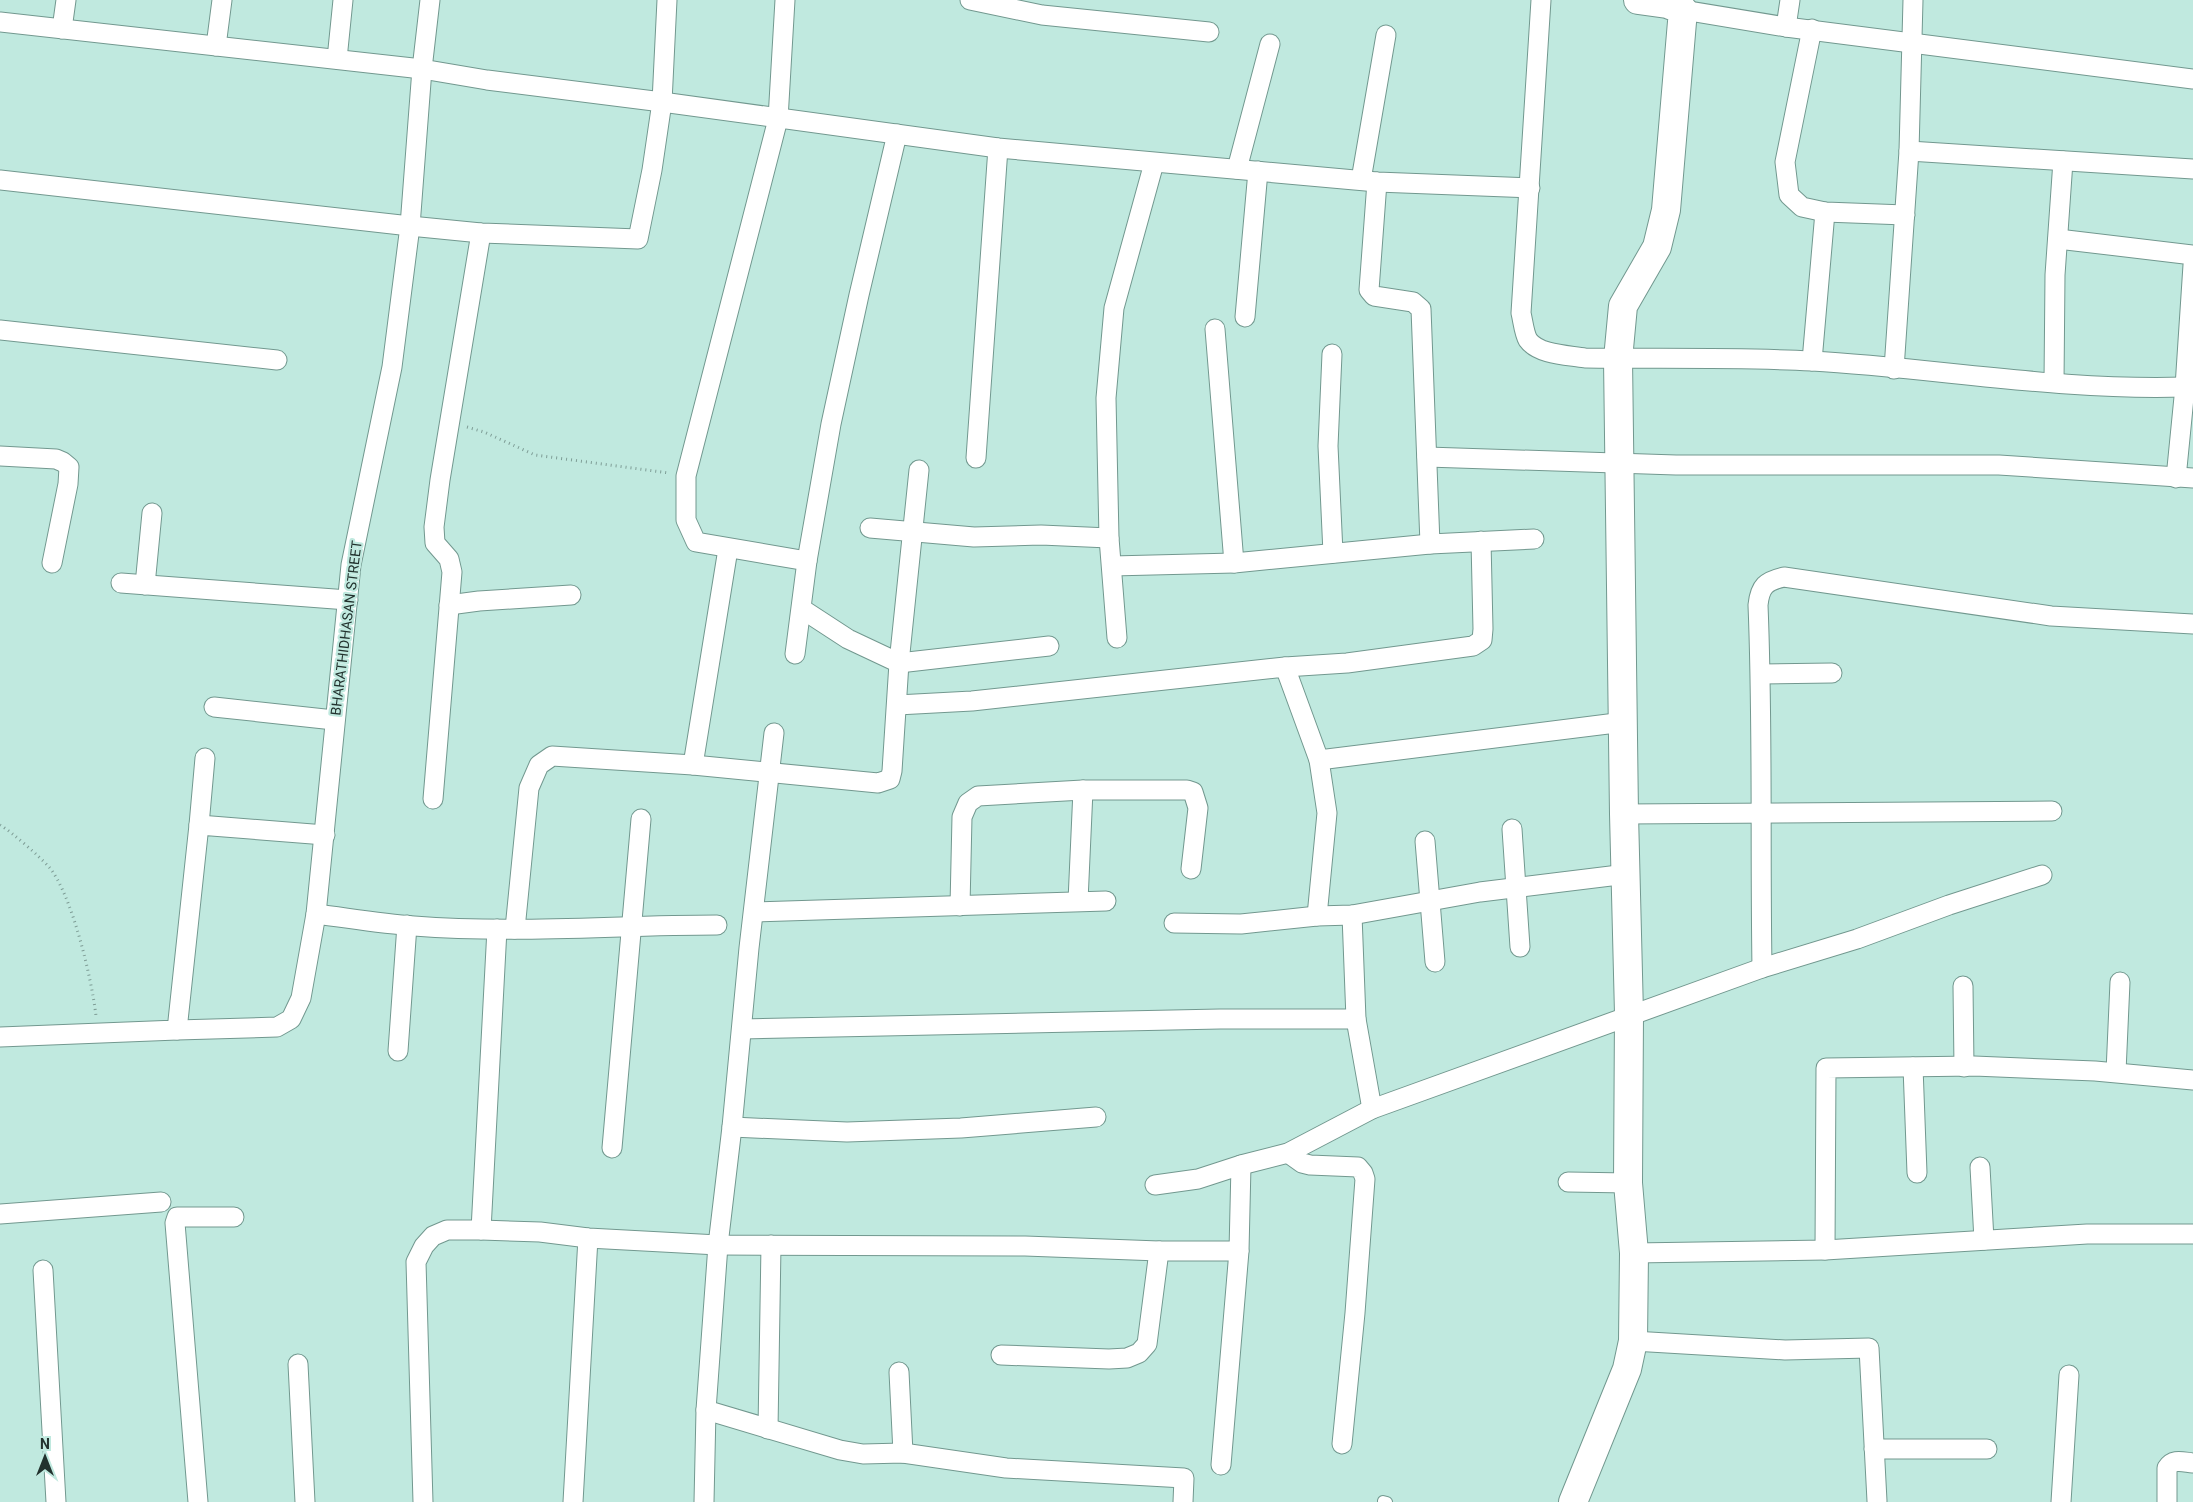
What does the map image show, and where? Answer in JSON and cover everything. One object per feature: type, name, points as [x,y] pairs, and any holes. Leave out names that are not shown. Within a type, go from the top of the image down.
[{"type":"street","points":[[62,29],[66,0]]},
{"type":"street","points":[[216,46],[222,0]]},
{"type":"street","points":[[337,60],[343,0]]},
{"type":"street","name":"BHARATHIDHASAN STREET","points":[[0,1037],[277,1027],[291,1020],[301,998],[316,914],[351,565],[392,367],[410,226],[422,69],[430,0]]},
{"type":"street","points":[[0,180],[481,233],[638,239],[652,170],[662,102],[667,0]]},
{"type":"street","points":[[785,0],[778,119],[686,476],[686,520],[696,542],[728,549],[807,561]]},
{"type":"street","points":[[970,0],[1042,15],[1209,32]]},
{"type":"street","points":[[1541,0],[1521,313],[1528,339],[1534,346],[1551,352],[1585,358],[1812,361],[2138,388],[2185,387]]},
{"type":"street","points":[[1638,0],[1786,26],[1911,44],[2193,79]]},
{"type":"street","points":[[1786,26],[1790,0]]},
{"type":"street","points":[[1894,369],[1908,151],[1913,0]]},
{"type":"street","points":[[1573,1502],[1627,1369],[1633,1340],[1634,1253],[1628,1184],[1629,1014],[1624,814],[1618,358],[1623,306],[1657,247],[1666,210],[1673,5]]},
{"type":"street","points":[[0,22],[422,69],[487,80],[998,148],[1369,181],[1530,188]]},
{"type":"street","points":[[1812,29],[1785,162],[1789,195],[1802,207],[1825,212],[1904,215]]},
{"type":"street","points":[[1386,35],[1369,181],[1369,290],[1374,296],[1413,302],[1421,309],[1430,544]]},
{"type":"street","points":[[1236,169],[1270,44]]},
{"type":"street","points":[[795,654],[807,561],[831,424],[897,134]]},
{"type":"street","points":[[976,458],[998,148]]},
{"type":"street","points":[[1908,151],[2193,169]]},
{"type":"street","points":[[2054,382],[2055,275],[2063,161]]},
{"type":"street","points":[[1117,638],[1109,538],[1106,398],[1114,308],[1154,163]]},
{"type":"street","points":[[1244,316],[1258,171]]},
{"type":"street","points":[[1812,361],[1825,212]]},
{"type":"street","points":[[433,799],[452,565],[435,543],[434,535],[450,422],[481,233]]},
{"type":"street","points":[[2058,239],[2193,255]]},
{"type":"street","points":[[1427,457],[1619,464],[1754,466],[1999,465],[2184,478],[2185,387],[2190,348],[2193,265]]},
{"type":"street","points":[[1215,329],[1234,563]]},
{"type":"street","points":[[0,330],[277,360]]},
{"type":"street","points":[[1332,354],[1328,446],[1333,553]]},
{"type":"street","points":[[0,456],[56,459],[69,467],[68,484],[52,563]]},
{"type":"street","points":[[481,1230],[506,929],[529,788],[539,765],[552,756],[693,765],[878,783],[890,779],[899,663],[914,533],[919,470]]},
{"type":"street","points":[[146,585],[152,513]]},
{"type":"street","points":[[870,528],[974,537],[1041,535],[1109,538]]},
{"type":"street","points":[[1112,566],[1234,563],[1430,544],[1534,538]]},
{"type":"street","points":[[897,705],[972,701],[1285,667],[1348,663],[1474,646],[1482,640],[1483,630],[1482,541]]},
{"type":"street","points":[[693,765],[728,549]]},
{"type":"street","points":[[1762,968],[1759,593],[1770,580],[1784,577],[2051,616],[2193,624]]},
{"type":"street","points":[[121,583],[348,600]]},
{"type":"street","points":[[449,605],[571,595]]},
{"type":"street","points":[[802,609],[848,639],[899,663],[1049,646]]},
{"type":"street","points":[[1285,667],[1319,760],[1327,814],[1317,916]]},
{"type":"street","points":[[1761,674],[1832,673]]},
{"type":"street","points":[[214,707],[334,720]]},
{"type":"street","points":[[1319,760],[1624,722]]},
{"type":"street","points":[[704,1502],[706,1410],[718,1245],[774,733]]},
{"type":"street","points":[[177,1030],[205,758]]},
{"type":"street","points":[[960,906],[962,817],[964,810],[972,799],[978,796],[1083,790],[1174,788],[1193,792],[1198,808],[1191,869]]},
{"type":"street","points":[[1078,901],[1083,790]]},
{"type":"street","points":[[1624,814],[2052,811]]},
{"type":"street","points":[[612,1148],[641,819]]},
{"type":"street","points":[[199,825],[325,835]]},
{"type":"street","points":[[1512,830],[1520,947]]},
{"type":"street","points":[[1425,841],[1435,962]]},
{"type":"street","points":[[1174,923],[1242,924],[1317,916],[1352,915],[1516,888],[1627,874]]},
{"type":"street","points":[[1155,1185],[1198,1179],[1240,1165],[1288,1153],[1372,1108],[1629,1014],[1762,968],[1857,939],[1949,905],[2042,875]]},
{"type":"street","points":[[754,912],[1106,901]]},
{"type":"street","points":[[316,914],[407,925],[506,929],[575,929],[632,925],[717,925]]},
{"type":"street","points":[[1352,915],[1356,1019],[1372,1108]]},
{"type":"street","points":[[398,1051],[407,925]]},
{"type":"street","points":[[2116,1072],[2120,982]]},
{"type":"street","points":[[1963,986],[1964,1067]]},
{"type":"street","points":[[742,1029],[1220,1019],[1356,1019]]},
{"type":"street","points":[[1913,1067],[1917,1173]]},
{"type":"street","points":[[1825,1250],[1826,1068],[1964,1067],[2116,1072],[2193,1080]]},
{"type":"street","points":[[732,1127],[857,1132],[961,1128],[1096,1117]]},
{"type":"street","points":[[1288,1153],[1302,1163],[1310,1165],[1358,1166],[1365,1179],[1355,1313],[1342,1444]]},
{"type":"street","points":[[1221,1465],[1239,1251],[1240,1165]]},
{"type":"street","points":[[1980,1168],[1984,1240]]},
{"type":"street","points":[[1568,1182],[1628,1184]]},
{"type":"street","points":[[0,1214],[161,1202]]},
{"type":"street","points":[[198,1502],[175,1223],[177,1217],[234,1217]]},
{"type":"street","points":[[423,1502],[416,1262],[424,1246],[433,1236],[447,1230],[540,1232],[588,1238],[718,1245],[1025,1246],[1159,1251],[1239,1251]]},
{"type":"street","points":[[1634,1253],[1825,1250],[2087,1234],[2193,1234]]},
{"type":"street","points":[[573,1502],[588,1238]]},
{"type":"street","points":[[768,1429],[771,1245]]},
{"type":"street","points":[[1001,1355],[1109,1359],[1128,1358],[1139,1353],[1147,1344],[1159,1251]]},
{"type":"street","points":[[43,1270],[56,1502]]},
{"type":"street","points":[[1633,1340],[1785,1350],[1869,1348],[1877,1501]]},
{"type":"street","points":[[298,1364],[305,1502]]},
{"type":"street","points":[[900,1372],[903,1453]]},
{"type":"street","points":[[2061,1502],[2069,1375]]},
{"type":"street","points":[[706,1410],[840,1450],[863,1454],[903,1453],[1006,1468],[1184,1478],[1182,1502]]},
{"type":"street","points":[[1874,1449],[1987,1449]]},
{"type":"street","points":[[2167,1502],[2167,1468],[2170,1463],[2176,1461],[2193,1463]]},
{"type":"path","points":[[450,422],[484,432],[535,455],[686,476]]},
{"type":"path","points":[[0,824],[50,868],[69,906],[94,997]]}]
